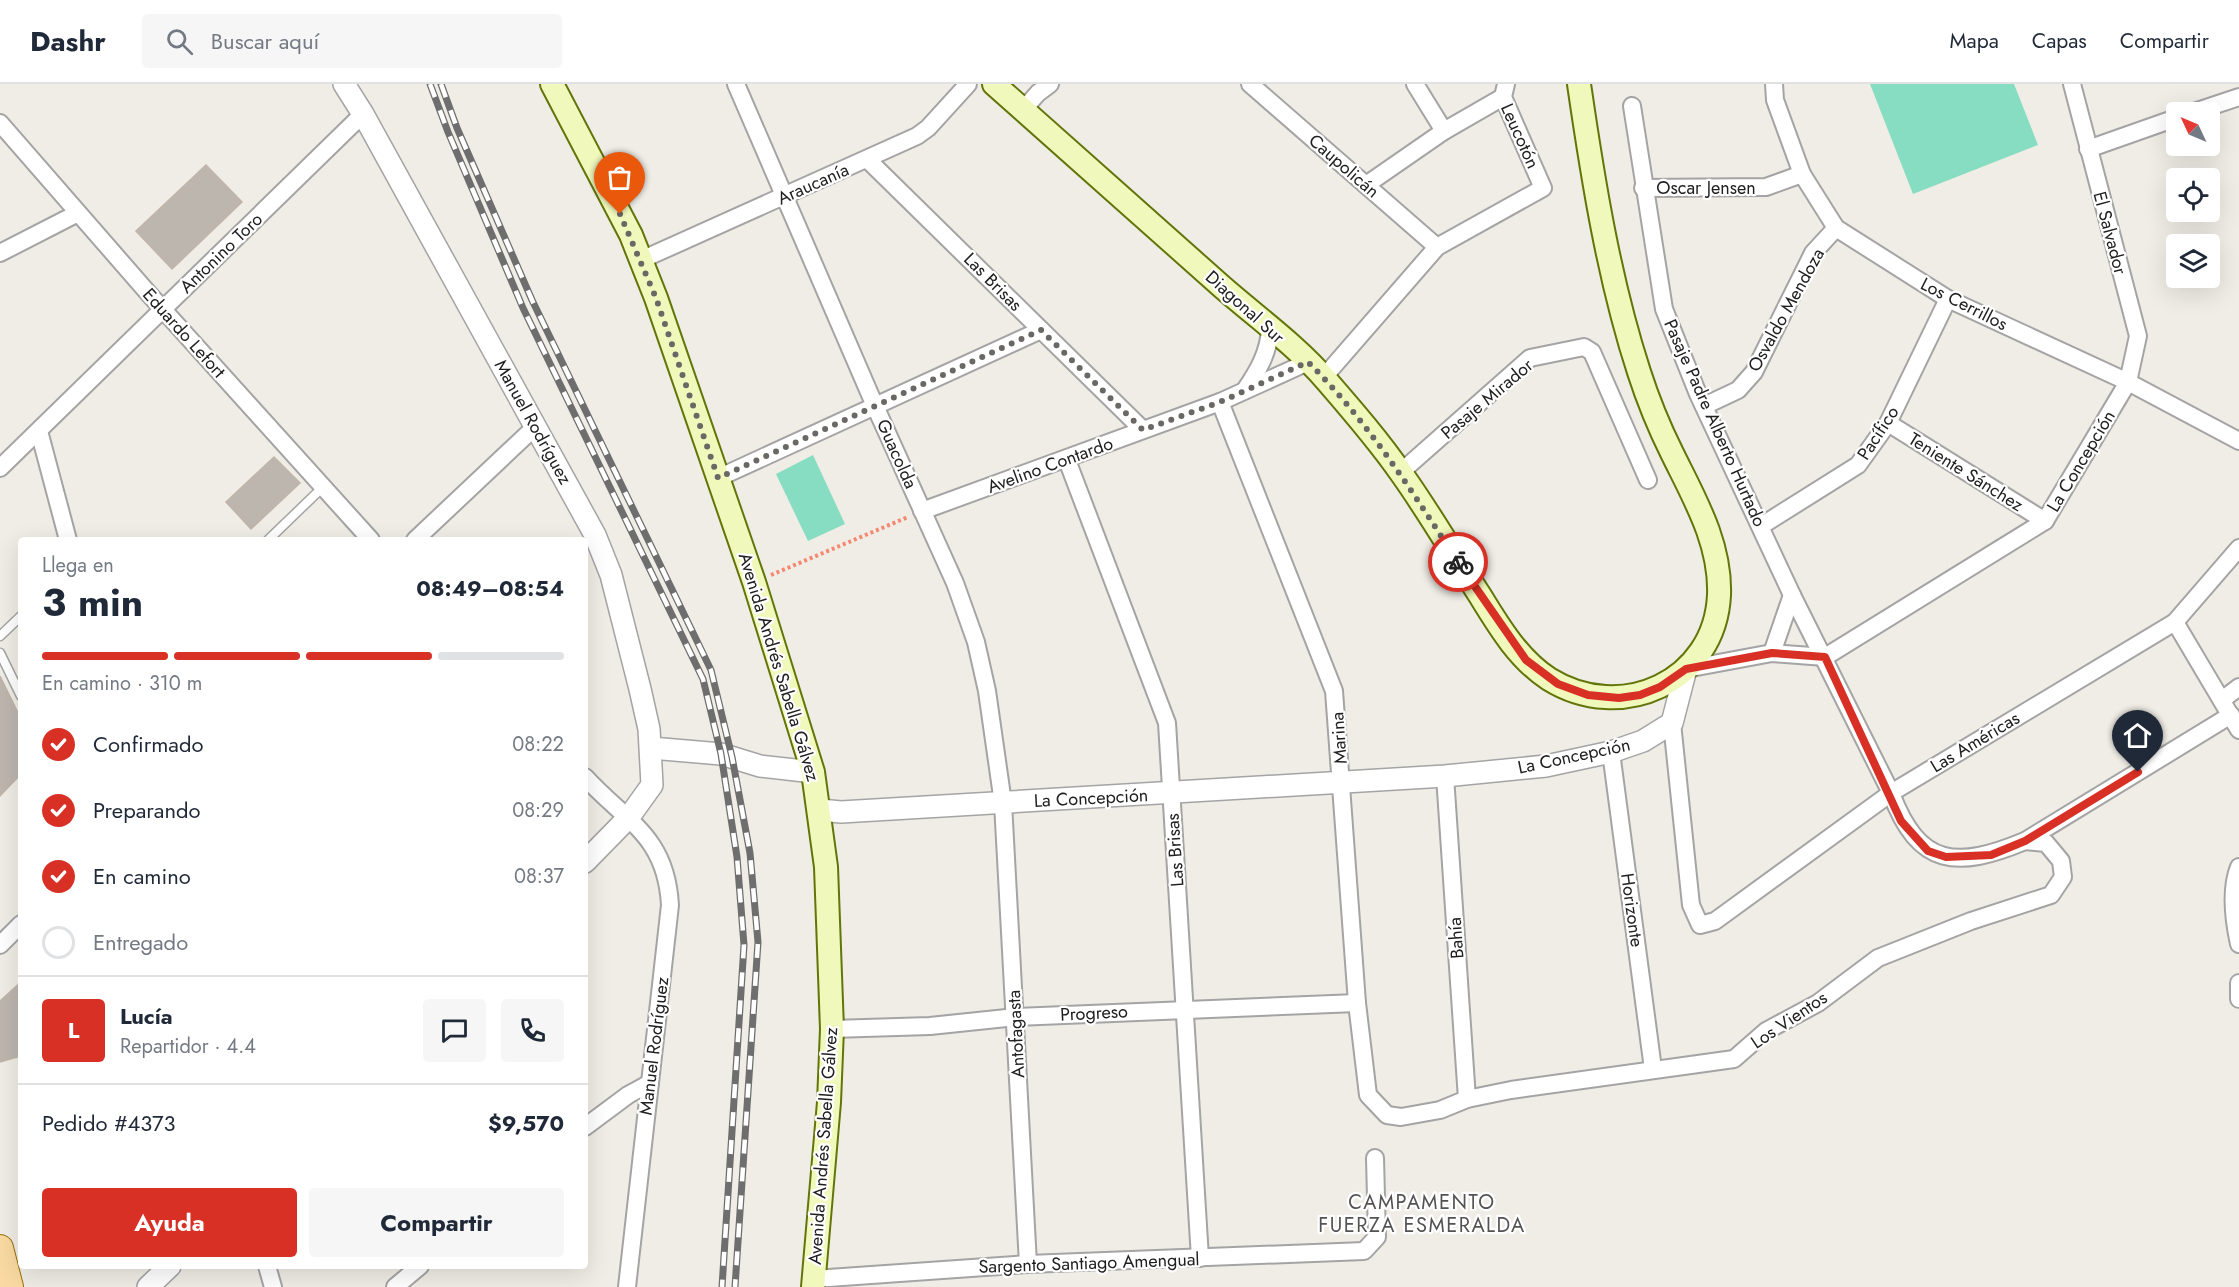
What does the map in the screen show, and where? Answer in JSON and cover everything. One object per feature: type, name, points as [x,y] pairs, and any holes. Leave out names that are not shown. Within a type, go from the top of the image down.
[{"type":"main road","name":"Avenida Andrés Sabella Gálvez","points":[[552,84],[641,260],[754,582],[813,772],[826,867],[832,1029],[829,1102],[813,1283]]},
{"type":"main road","name":"Diagonal Sur","points":[[994,84],[1316,370],[1401,472],[1519,652],[1537,670],[1558,684],[1598,697],[1640,695],[1660,687],[1686,669],[1703,647],[1714,623],[1719,595],[1718,566],[1709,532],[1649,401],[1631,344],[1599,200],[1579,84]]},
{"type":"main road","points":[[0,1248],[10,1287]]},
{"type":"street","name":"Manuel Rodríguez","points":[[344,84],[363,114],[595,535],[611,575],[638,679],[651,748],[652,784],[629,817],[650,839],[669,885],[669,916],[627,1287]]},
{"type":"street","name":"Guacolda","points":[[736,84],[875,406],[955,583],[976,642],[987,692],[1003,803]]},
{"type":"street","name":"Araucanía","points":[[641,260],[868,160],[928,128],[968,84]]},
{"type":"street","points":[[1023,110],[1038,93],[1050,84]]},
{"type":"street","name":"Caupolicán","points":[[1250,84],[1437,247]]},
{"type":"street","points":[[1415,84],[1444,131]]},
{"type":"street","name":"Los Cerrillos","points":[[1774,84],[1775,100],[1802,174],[1836,228],[1948,299],[2128,382],[2239,441]]},
{"type":"street","name":"El Salvador","points":[[2072,84],[2138,336],[2128,382]]},
{"type":"street","points":[[1366,185],[1504,90]]},
{"type":"street","name":"Leucotón","points":[[1504,90],[1543,188]]},
{"type":"street","points":[[2220,103],[2239,97]]},
{"type":"street","name":"Pasaje Padre Alberto Hurtado","points":[[1632,106],[1643,188],[1664,309],[1704,406],[1792,595],[1891,793],[1901,821],[1928,851],[1946,857],[1991,855],[2025,841],[2226,707],[2239,687]]},
{"type":"street","name":"Antonino Toro","points":[[0,468],[363,114]]},
{"type":"street","points":[[2088,149],[2166,122]]},
{"type":"street","name":"Eduardo Lefort","points":[[0,123],[163,310],[368,537]]},
{"type":"street","name":"Las Brisas","points":[[868,160],[1143,430]]},
{"type":"street","name":"Oscar Jensen","points":[[1643,188],[1766,187],[1802,174]]},
{"type":"street","name":"Avelino Contardo","points":[[922,511],[1067,460],[1245,391],[1316,370],[1437,247],[1543,188]]},
{"type":"street","points":[[0,253],[78,213]]},
{"type":"street","name":"Osvaldo Mendoza","points":[[1704,406],[1738,390],[1754,372],[1813,253],[1836,228]]},
{"type":"street","name":"Pacífico","points":[[1761,526],[1858,465],[1888,423],[1948,299]]},
{"type":"street","points":[[1245,391],[1265,355],[1270,329]]},
{"type":"street","points":[[718,478],[1041,330]]},
{"type":"street","name":"Pasaje Mirador","points":[[1401,472],[1530,358],[1584,347],[1592,352],[1648,480]]},
{"type":"street","name":"La Concepción","points":[[1825,657],[2045,521],[2128,382]]},
{"type":"street","name":"Marina","points":[[1220,402],[1329,674],[1337,709],[1357,1003],[1368,1095]]},
{"type":"street","name":"Teniente Sánchez","points":[[1888,423],[2045,521]]},
{"type":"street","points":[[418,537],[536,426]]},
{"type":"street","points":[[39,430],[67,537]]},
{"type":"street","name":"Las Brisas","points":[[1067,460],[1167,723],[1200,1258]]},
{"type":"street","name":"Las Américas","points":[[1672,723],[1691,905],[1700,925],[1715,921],[1891,793],[2175,622],[2239,548]]},
{"type":"street","points":[[1772,653],[1792,595]]},
{"type":"street","points":[[2175,622],[2239,730]]},
{"type":"street","points":[[1672,723],[1686,669],[1772,653],[1825,657]]},
{"type":"street","name":"La Concepción","points":[[820,810],[841,812],[1172,794],[1445,776],[1546,766],[1611,752],[1643,741],[1672,723]]},
{"type":"street","points":[[651,748],[722,754],[771,768],[813,772]]},
{"type":"street","name":"Horizonte","points":[[1611,752],[1653,1069]]},
{"type":"street","name":"Bahía","points":[[1445,776],[1467,1099]]},
{"type":"street","points":[[588,780],[602,796],[629,817],[588,859]]},
{"type":"street","name":"Antofagasta","points":[[1003,803],[1028,1264]]},
{"type":"street","name":"Los Vientos","points":[[1368,1095],[1387,1115],[1401,1117],[1440,1110],[1467,1099],[1653,1069],[1734,1059],[1766,1031],[1818,1003],[1878,958],[1971,921],[2051,895],[2063,877],[2061,861],[2046,843],[2025,841]]},
{"type":"street","points":[[2239,867],[2235,876],[2237,901],[2235,923],[2239,944]]},
{"type":"street","points":[[0,945],[18,927]]},
{"type":"street","points":[[2239,982],[2237,986],[2239,999]]},
{"type":"street","name":"Progreso","points":[[832,1029],[930,1026],[1016,1017],[1357,1003]]},
{"type":"street","points":[[588,1125],[627,1095],[650,1083]]},
{"type":"street","name":"Sargento Santiago Amengual","points":[[813,1283],[1028,1264],[1364,1251],[1377,1237],[1375,1158]]},
{"type":"street","points":[[148,1287],[167,1269]]},
{"type":"street","points":[[268,1269],[273,1287]]},
{"type":"street","points":[[395,1287],[416,1269]]},
{"type":"lane","points":[[271,537],[323,487]]},
{"type":"lane","points":[[0,636],[18,619]]},
{"type":"lane","points":[[0,653],[18,690]]},
{"type":"path","points":[[754,582],[922,511]]},
{"type":"green space","points":[[1870,84],[2014,84],[2038,145],[1913,194]]},
{"type":"green space","points":[[813,455],[845,524],[808,541],[776,474]]},
{"type":"building","points":[[206,165],[242,202],[172,269],[136,231]]},
{"type":"building","points":[[274,457],[300,483],[251,529],[226,502]]},
{"type":"building","points":[[0,676],[18,713],[18,777],[0,796]]},
{"type":"building","points":[[18,985],[18,1057],[0,1062],[0,1001]]},
{"type":"railway","points":[[430,84],[523,308],[703,679],[721,754],[737,857],[744,945],[722,1287]]},
{"type":"railway","points":[[441,84],[457,128],[532,300],[711,670],[732,757],[750,853],[758,942],[735,1287]]},
{"type":"way so far","points":[[620,214],[631,235],[656,298],[718,478],[1041,330],[1143,430],[1220,402],[1308,362],[1324,377],[1401,472],[1458,562]]},
{"type":"district","name":"CAMPAMENTO FUERZA ESMERALDA","points":[[1422,1214]]},
{"type":"route","points":[[1458,562],[1526,660],[1547,678],[1588,695],[1619,698],[1640,695],[1660,687],[1686,669],[1772,653],[1825,657],[1891,793],[1901,821],[1928,851],[1946,857],[1991,855],[2025,841],[2138,772]]}]
